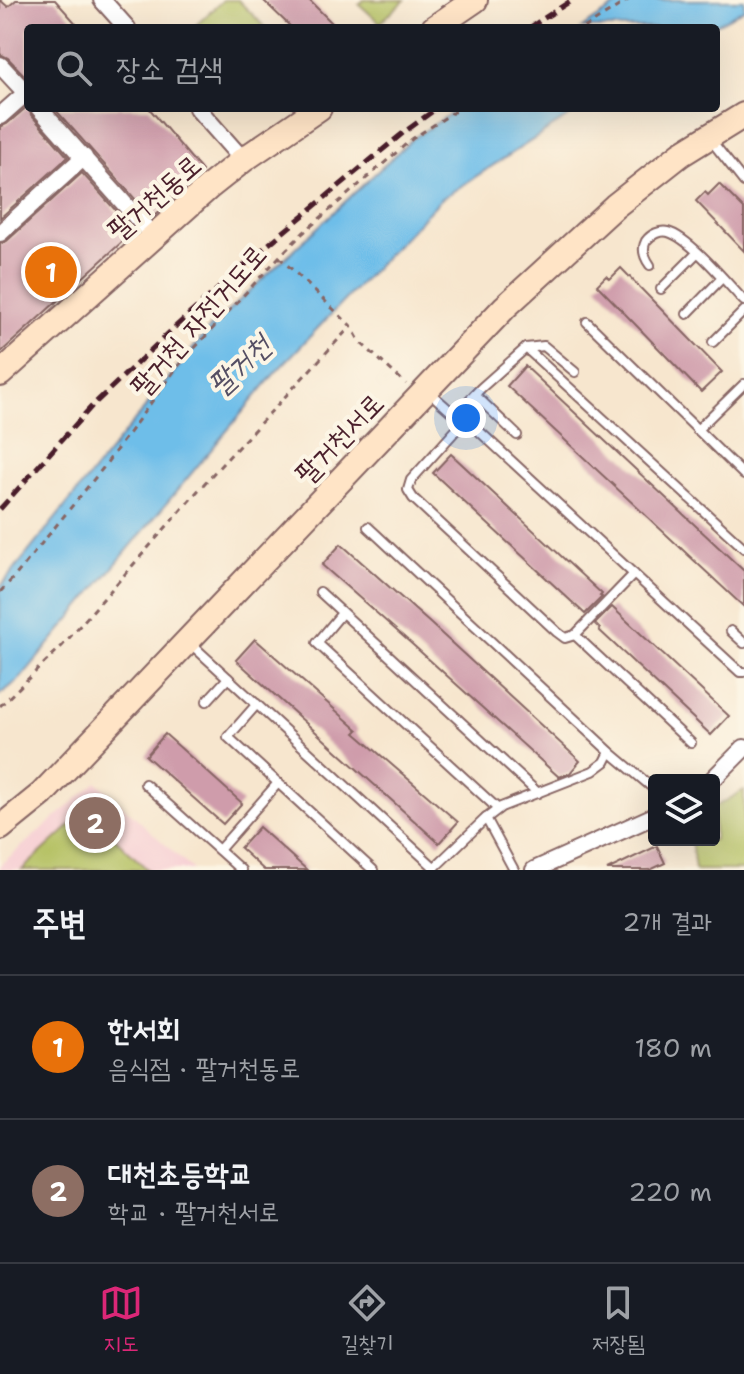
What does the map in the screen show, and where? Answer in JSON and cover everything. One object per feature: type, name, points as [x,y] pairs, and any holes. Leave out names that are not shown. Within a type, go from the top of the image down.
[{"type":"main road","points":[[440,24],[475,0]]},
{"type":"main road","name":"팔거천동로","points":[[0,374],[209,187],[313,112]]},
{"type":"main road","name":"팔거천서로","points":[[0,828],[42,794],[505,307],[615,206],[681,154],[744,115]]},
{"type":"street","points":[[102,0],[123,24]]},
{"type":"street","points":[[0,65],[24,91]]},
{"type":"street","points":[[0,116],[24,96]]},
{"type":"street","points":[[43,112],[154,237]]},
{"type":"street","points":[[201,112],[243,160]]},
{"type":"street","points":[[0,233],[84,157]]},
{"type":"street","points":[[718,774],[744,748]]},
{"type":"street","points":[[534,870],[648,819]]},
{"type":"lane","points":[[709,137],[744,182]]},
{"type":"lane","points":[[650,265],[644,256],[646,241],[660,231],[667,231],[697,253],[744,301]]},
{"type":"lane","points":[[661,289],[697,253]]},
{"type":"lane","points":[[687,314],[722,278]]},
{"type":"lane","points":[[713,342],[744,311]]},
{"type":"lane","points":[[587,322],[744,475]]},
{"type":"lane","points":[[455,415],[526,348],[544,346],[575,372]]},
{"type":"lane","points":[[526,348],[744,548]]},
{"type":"lane","points":[[697,430],[744,384]]},
{"type":"lane","points":[[424,393],[466,419],[740,672],[744,672]]},
{"type":"lane","points":[[475,395],[517,435]]},
{"type":"lane","points":[[466,419],[411,480],[408,490],[557,632],[565,638],[575,635],[634,574]]},
{"type":"lane","points":[[368,527],[648,784]]},
{"type":"lane","points":[[320,592],[538,793]]},
{"type":"lane","points":[[342,613],[317,643],[498,809]]},
{"type":"lane","points":[[731,631],[744,643]]},
{"type":"lane","points":[[575,635],[691,743]]},
{"type":"lane","points":[[187,641],[434,869],[498,809],[593,771],[605,762],[610,752]]},
{"type":"lane","points":[[207,701],[228,678]]},
{"type":"lane","points":[[257,704],[228,737],[373,870]]},
{"type":"lane","points":[[219,850],[278,783]]},
{"type":"lane","points":[[145,784],[241,870]]},
{"type":"lane","points":[[486,818],[514,870]]},
{"type":"path","points":[[590,24],[628,0]]},
{"type":"path","name":"팔거천 자전거도로","points":[[0,592],[103,468],[178,366],[279,257],[412,139],[454,112]]},
{"type":"path","points":[[279,257],[351,326],[360,342],[424,393]]},
{"type":"path","points":[[0,706],[62,646],[210,477],[351,326]]},
{"type":"shaded area","points":[[97,782],[193,870],[0,870],[0,865]]},
{"type":"green space","points":[[223,0],[238,0],[262,24],[197,24]]},
{"type":"green space","points":[[364,0],[405,0],[380,23],[359,4]]},
{"type":"green space","points":[[744,790],[744,870],[695,870],[692,846],[720,846],[720,804]]},
{"type":"green space","points":[[86,811],[148,870],[22,870]]},
{"type":"water","points":[[625,0],[744,0],[744,9],[717,24],[588,24]]},
{"type":"water","name":"팔거천","points":[[453,112],[576,112],[441,199],[275,373],[21,678],[0,695],[0,587],[208,330],[412,139]]},
{"type":"building","points":[[0,0],[8,7],[16,0],[55,0],[76,24],[24,24],[24,75],[0,54]]},
{"type":"building","points":[[263,0],[309,0],[333,24],[288,24]]},
{"type":"building","points":[[24,109],[30,112],[68,157],[0,218],[0,127]]},
{"type":"building","points":[[58,112],[152,112],[202,171],[152,218]]},
{"type":"building","points":[[82,173],[134,231],[0,353],[0,244]]},
{"type":"building","points":[[719,184],[744,209],[744,251],[696,201]]},
{"type":"building","points":[[621,268],[722,372],[701,392],[597,285],[606,276],[610,279]]},
{"type":"building","points":[[525,366],[744,571],[744,607],[507,386]]},
{"type":"building","points":[[451,454],[602,594],[585,614],[433,473]]},
{"type":"building","points":[[341,544],[580,761],[570,773],[559,777],[322,565]]},
{"type":"building","points":[[612,607],[729,716],[711,735],[599,630],[595,624]]},
{"type":"building","points":[[255,639],[358,730],[355,733],[458,822],[439,843],[236,660]]},
{"type":"building","points":[[165,734],[242,803],[223,824],[146,756]]},
{"type":"building","points":[[259,827],[307,870],[264,870],[240,848]]},
{"type":"building","points":[[657,846],[665,863],[650,870],[607,870]]},
{"type":"railway","points":[[535,24],[572,0]]},
{"type":"railway","points":[[0,509],[92,406],[176,326],[264,248],[432,112]]},
{"type":"place","name":"한서회","points":[[51,272]]},
{"type":"place","name":"대천초등학교","points":[[95,823]]}]
